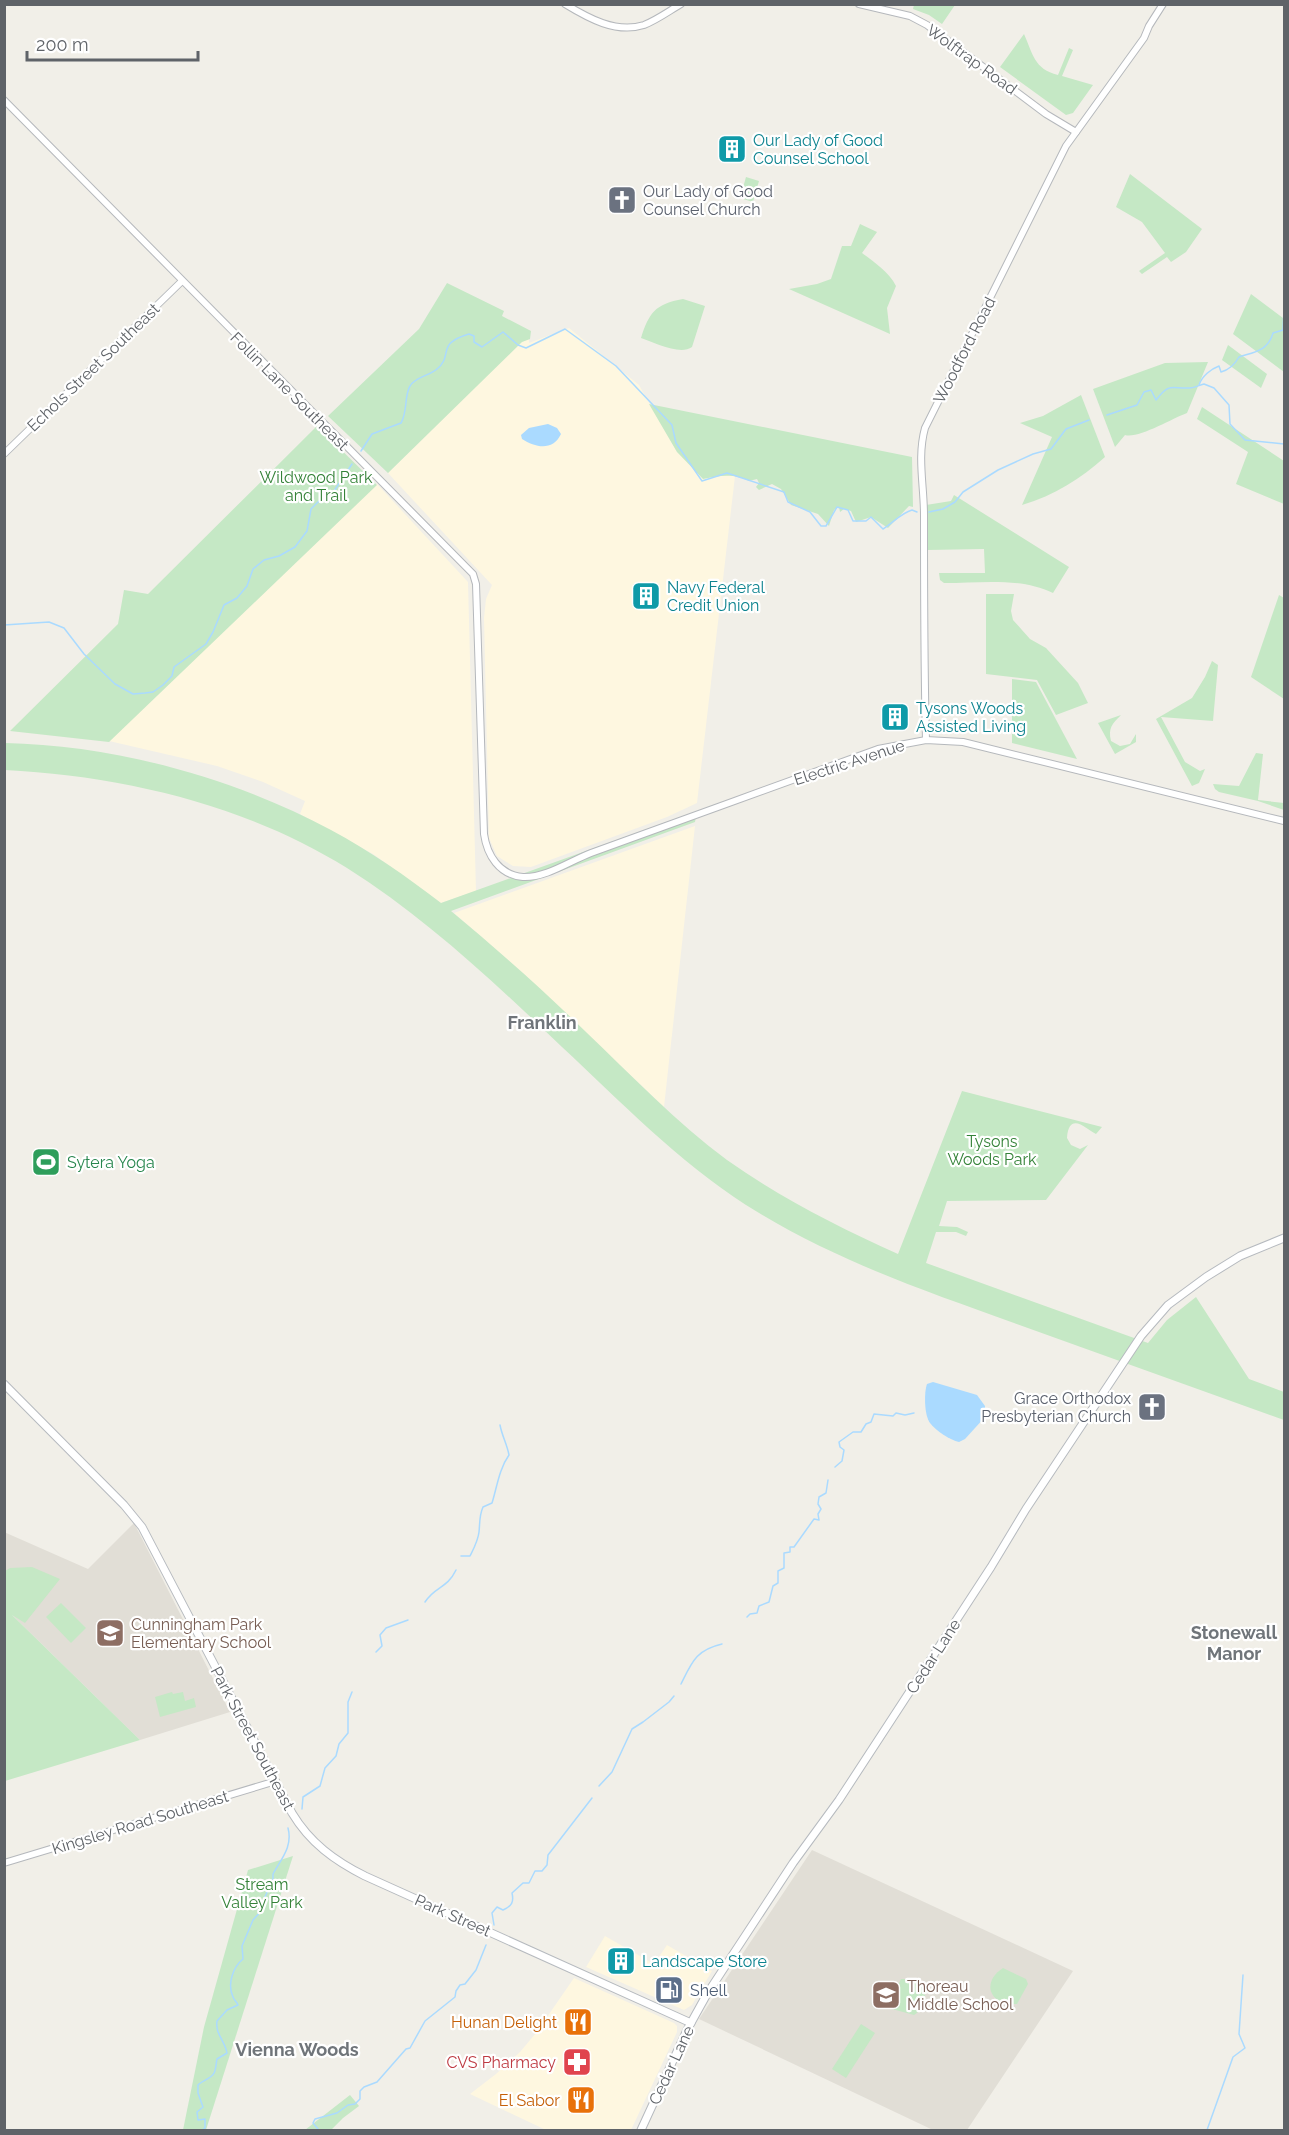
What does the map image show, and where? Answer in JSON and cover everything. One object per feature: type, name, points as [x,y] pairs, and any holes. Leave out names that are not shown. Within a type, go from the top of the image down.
[{"type":"main road","name":"Cedar Lane","points":[[641,2130],[707,1994],[793,1863],[839,1800],[991,1567],[1026,1509],[1149,1325],[1168,1305],[1229,1262],[1262,1245],[1284,1238]]},
{"type":"main road","name":"Park Street Southeast","points":[[4,1384],[124,1505],[142,1527],[297,1821],[310,1837],[335,1860]]},
{"type":"main road","name":"Park Street","points":[[335,1860],[365,1876],[691,2023]]},
{"type":"street","points":[[565,4],[595,21],[623,27],[643,25],[681,4]]},
{"type":"street","name":"Wolftrap Road","points":[[859,4],[910,16],[927,25],[1046,114],[1076,132]]},
{"type":"street","name":"Woodford Road","points":[[926,740],[924,515],[920,459],[924,428],[1066,146],[1144,38],[1163,4]]},
{"type":"street","name":"Follin Lane Southeast","points":[[4,100],[473,574],[476,584],[484,834],[488,852],[496,863]]},
{"type":"street","name":"Echols Street Southeast","points":[[4,454],[182,281]]},
{"type":"street","name":"Electric Avenue","points":[[496,863],[513,874],[533,876],[878,749],[926,740],[963,742],[1284,821]]},
{"type":"street","name":"Kingsley Road Southeast","points":[[4,1863],[276,1781]]},
{"type":"shaded area","points":[[569,328],[639,385],[677,452],[735,476],[697,803],[667,817],[531,867],[513,866],[497,856],[489,838],[484,618],[486,599],[492,585],[388,473],[521,342],[529,339],[529,343]]},
{"type":"shaded area","points":[[377,484],[468,582],[476,891],[441,903],[373,854],[300,814],[305,801],[263,782],[217,766],[109,741]]},
{"type":"shaded area","points":[[695,826],[664,1107],[525,975],[454,913]]},
{"type":"shaded area","name":"Cunningham Park Elementary School","points":[[134,1523],[230,1712],[140,1740],[5,1608],[4,1532],[88,1569]]},
{"type":"shaded area","name":"Thoreau Middle School","points":[[812,1850],[1073,1971],[967,2130],[933,2130],[699,2019]]},
{"type":"shaded area","points":[[605,1936],[654,1964],[667,1945],[712,1971],[692,2005],[684,2010],[586,1967]]},
{"type":"shaded area","points":[[574,1978],[677,2026],[677,2032],[631,2130],[546,2130],[470,2094],[520,2052]]},
{"type":"green space","points":[[914,4],[955,5],[942,24],[929,15],[913,9]]},
{"type":"green space","points":[[1024,34],[1039,65],[1058,75],[1069,48],[1073,50],[1062,76],[1093,85],[1073,113],[1066,115],[1000,67]]},
{"type":"green space","points":[[1130,174],[1202,229],[1186,252],[1171,262],[1167,257],[1142,274],[1139,271],[1165,253],[1142,222],[1116,207]]},
{"type":"green space","points":[[746,177],[759,181],[753,202],[740,198]]},
{"type":"green space","points":[[860,224],[877,232],[862,253],[885,272],[896,286],[887,308],[890,334],[789,289],[831,279],[842,246],[851,246]]},
{"type":"green space","name":"Wildwood Park and Trail","points":[[447,283],[504,311],[502,316],[531,331],[530,339],[522,342],[388,473],[328,416],[419,329]]},
{"type":"green space","points":[[1251,294],[1283,318],[1284,315],[1284,372],[1233,334]]},
{"type":"green space","points":[[683,299],[705,306],[692,347],[674,349],[641,338],[654,311],[673,301]]},
{"type":"green space","points":[[1228,345],[1267,374],[1261,388],[1222,360]]},
{"type":"green space","points":[[1208,362],[1187,413],[1138,434],[1125,435],[1115,447],[1093,389],[1165,363]]},
{"type":"green space","points":[[1081,395],[1105,457],[1066,486],[1022,505],[1052,437],[1020,423],[1043,416]]},
{"type":"green space","points":[[649,404],[912,457],[913,507],[909,506],[888,528],[871,517],[856,522],[851,511],[844,509],[840,512],[839,507],[834,510],[829,526],[818,514],[791,505],[781,489],[772,484],[759,490],[756,487],[759,483],[757,479],[749,481],[726,476],[703,479],[677,452]]},
{"type":"green space","points":[[1202,407],[1284,461],[1284,504],[1236,484],[1248,452],[1197,419]]},
{"type":"green space","name":"Wildwood Park and Trail","points":[[317,426],[377,485],[109,742],[10,731],[118,624],[124,590],[148,594]]},
{"type":"green space","points":[[954,495],[1069,567],[1053,593],[1014,583],[944,583],[940,580],[939,573],[985,573],[984,549],[927,550],[926,505],[951,501]]},
{"type":"green space","points":[[986,594],[1014,594],[1011,611],[1013,620],[1030,639],[1046,648],[1078,683],[1088,703],[1056,715],[1037,680],[986,674]]},
{"type":"green space","points":[[1279,595],[1284,598],[1284,699],[1251,677]]},
{"type":"green space","points":[[1212,661],[1218,665],[1213,721],[1161,717],[1185,762],[1200,771],[1205,769],[1199,783],[1192,786],[1156,719],[1192,698]]},
{"type":"green space","points":[[1012,679],[1036,682],[1077,759],[1012,743]]},
{"type":"green space","points":[[1121,715],[1112,726],[1111,741],[1120,746],[1130,744],[1136,734],[1136,742],[1115,754],[1098,723]]},
{"type":"green space","name":"Tysons Woods Park","points":[[5,743],[88,750],[131,758],[214,780],[255,795],[294,811],[345,838],[388,864],[441,903],[697,811],[695,822],[451,911],[570,1016],[672,1114],[727,1160],[810,1211],[898,1254],[962,1091],[1102,1127],[1096,1134],[1079,1124],[1071,1125],[1067,1138],[1071,1145],[1080,1149],[1088,1145],[1046,1200],[947,1201],[939,1226],[957,1227],[968,1232],[966,1236],[956,1232],[936,1232],[926,1263],[1148,1343],[1167,1320],[1196,1297],[1249,1379],[1284,1392],[1284,1420],[910,1285],[843,1257],[778,1224],[721,1188],[673,1150],[459,952],[376,887],[347,868],[268,827],[182,798],[94,779],[5,770]]},
{"type":"green space","points":[[1256,753],[1263,754],[1258,800],[1284,803],[1284,810],[1215,789],[1213,784],[1239,786]]},
{"type":"green space","points":[[32,1567],[60,1579],[25,1623],[12,1615],[140,1740],[5,1781],[5,1571],[10,1568]]},
{"type":"green space","points":[[61,1603],[86,1628],[71,1643],[46,1617]]},
{"type":"green space","points":[[172,1692],[173,1694],[183,1692],[185,1701],[194,1698],[196,1707],[160,1717],[155,1697]]},
{"type":"green space","name":"Stream Valley Park","points":[[293,1856],[206,2130],[183,2130],[204,2027],[248,1870]]},
{"type":"green space","points":[[1003,1968],[1026,1979],[1028,1984],[1017,2004],[1000,2001],[991,1992],[992,1980]]},
{"type":"green space","points":[[901,1979],[909,1979],[923,1986],[924,2002],[921,2009],[914,2015],[892,2009],[889,2004]]},
{"type":"green space","points":[[861,2024],[875,2033],[846,2078],[832,2069]]},
{"type":"green space","points":[[350,2095],[359,2106],[331,2130],[305,2130]]},
{"type":"water","points":[[548,424],[557,428],[561,434],[554,443],[538,446],[522,439],[521,435],[529,428]]},
{"type":"water","points":[[933,1382],[977,1395],[985,1406],[985,1417],[965,1439],[959,1442],[939,1432],[928,1419],[925,1392],[927,1384]]},
{"type":"waterway","points":[[1199,385],[1213,369],[1219,366],[1221,372],[1224,371],[1232,366],[1239,357],[1255,352],[1268,344],[1273,333],[1283,330],[1284,310]]},
{"type":"waterway","points":[[361,451],[372,434],[401,423],[410,386],[442,364],[448,346],[452,342],[469,334],[474,336],[474,342],[482,347],[503,332],[518,345],[526,348],[565,329],[616,366],[672,425],[676,443],[702,481],[727,473],[784,492],[788,502],[810,512],[821,526],[826,526],[837,507],[848,510],[853,521],[866,521],[871,517],[883,529],[908,511],[917,512]]},
{"type":"waterway","points":[[1107,415],[1137,405],[1144,392],[1151,390],[1156,400],[1168,389],[1192,388],[1204,384],[1214,388],[1229,405],[1230,424],[1245,440],[1284,444]]},
{"type":"waterway","points":[[929,512],[943,509],[955,502],[963,492],[998,470],[1033,454],[1051,449],[1066,429],[1089,420]]},
{"type":"waterway","points":[[4,625],[49,622],[64,628],[84,654],[115,684],[133,694],[153,692],[172,676],[174,667],[206,644],[224,605],[237,598],[247,586],[253,569],[264,560],[279,556],[295,547],[307,531],[311,509],[334,491],[352,464]]},
{"type":"waterway","points":[[835,1467],[842,1461],[844,1450],[840,1447],[839,1442],[853,1432],[861,1432],[866,1424],[871,1422],[874,1414],[893,1416],[896,1413],[905,1415],[914,1413]]},
{"type":"waterway","points":[[461,1556],[470,1556],[478,1535],[483,1507],[492,1503],[501,1472],[509,1455],[500,1425]]},
{"type":"waterway","points":[[747,1617],[757,1613],[759,1606],[769,1602],[773,1586],[778,1583],[778,1571],[784,1568],[784,1553],[790,1552],[790,1547],[794,1547],[814,1519],[819,1520],[818,1514],[821,1509],[818,1504],[819,1497],[826,1493],[828,1480]]},
{"type":"waterway","points":[[425,1602],[449,1581],[456,1570]]},
{"type":"waterway","points":[[376,1652],[382,1646],[380,1635],[386,1628],[408,1620]]},
{"type":"waterway","points":[[681,1684],[688,1669],[701,1653],[722,1644]]},
{"type":"waterway","points":[[302,1809],[303,1797],[320,1786],[325,1768],[336,1756],[339,1744],[348,1733],[348,1702],[352,1692]]},
{"type":"waterway","points":[[599,1786],[612,1772],[632,1729],[674,1696]]},
{"type":"waterway","points":[[494,1925],[492,1913],[497,1907],[503,1910],[508,1907],[512,1903],[512,1893],[523,1883],[529,1883],[535,1871],[542,1871],[547,1865],[548,1855],[592,1798]]},
{"type":"waterway","points":[[202,2130],[205,2128],[205,2119],[198,2120],[197,2112],[203,2107],[198,2085],[213,2075],[217,2059],[227,2053],[217,2030],[217,2021],[227,2010],[238,2005],[231,1992],[232,1976],[236,1966],[243,1959],[242,1946],[253,1920],[264,1908],[264,1899],[273,1874],[288,1847],[288,1828]]},
{"type":"waterway","points":[[316,2130],[318,2129],[313,2123],[315,2119],[337,2113],[348,2105],[355,2104],[360,2099],[360,2091],[377,2082],[406,2049],[410,2048],[425,2021],[455,1997],[460,1985],[465,1984],[476,1970],[486,1945]]},
{"type":"waterway","points":[[1207,2130],[1233,2057],[1245,2048],[1239,2034],[1243,1975]]},
{"type":"place","name":"Our Lady of Good Counsel School","points":[[732,149]]},
{"type":"place","name":"Our Lady of Good Counsel Church","points":[[622,200]]},
{"type":"place","name":"Navy Federal Credit Union","points":[[646,596]]},
{"type":"place","name":"Tysons Woods Assisted Living","points":[[895,717]]},
{"type":"place","name":"Sytera Yoga","points":[[46,1162]]},
{"type":"place","name":"Grace Orthodox Presbyterian Church","points":[[1152,1407]]},
{"type":"place","name":"Cunningham Park Elementary School","points":[[110,1633]]},
{"type":"place","name":"Landscape Store","points":[[621,1961]]},
{"type":"place","name":"Shell","points":[[669,1990]]},
{"type":"place","name":"Thoreau Middle School","points":[[886,1995]]},
{"type":"place","name":"Hunan Delight","points":[[578,2022]]},
{"type":"place","name":"CVS Pharmacy","points":[[577,2062]]},
{"type":"place","name":"El Sabor","points":[[581,2100]]},
{"type":"district","name":"Franklin","points":[[542,1023]]},
{"type":"district","name":"Stonewall Manor","points":[[1234,1643]]},
{"type":"district","name":"Vienna Woods","points":[[297,2050]]}]
